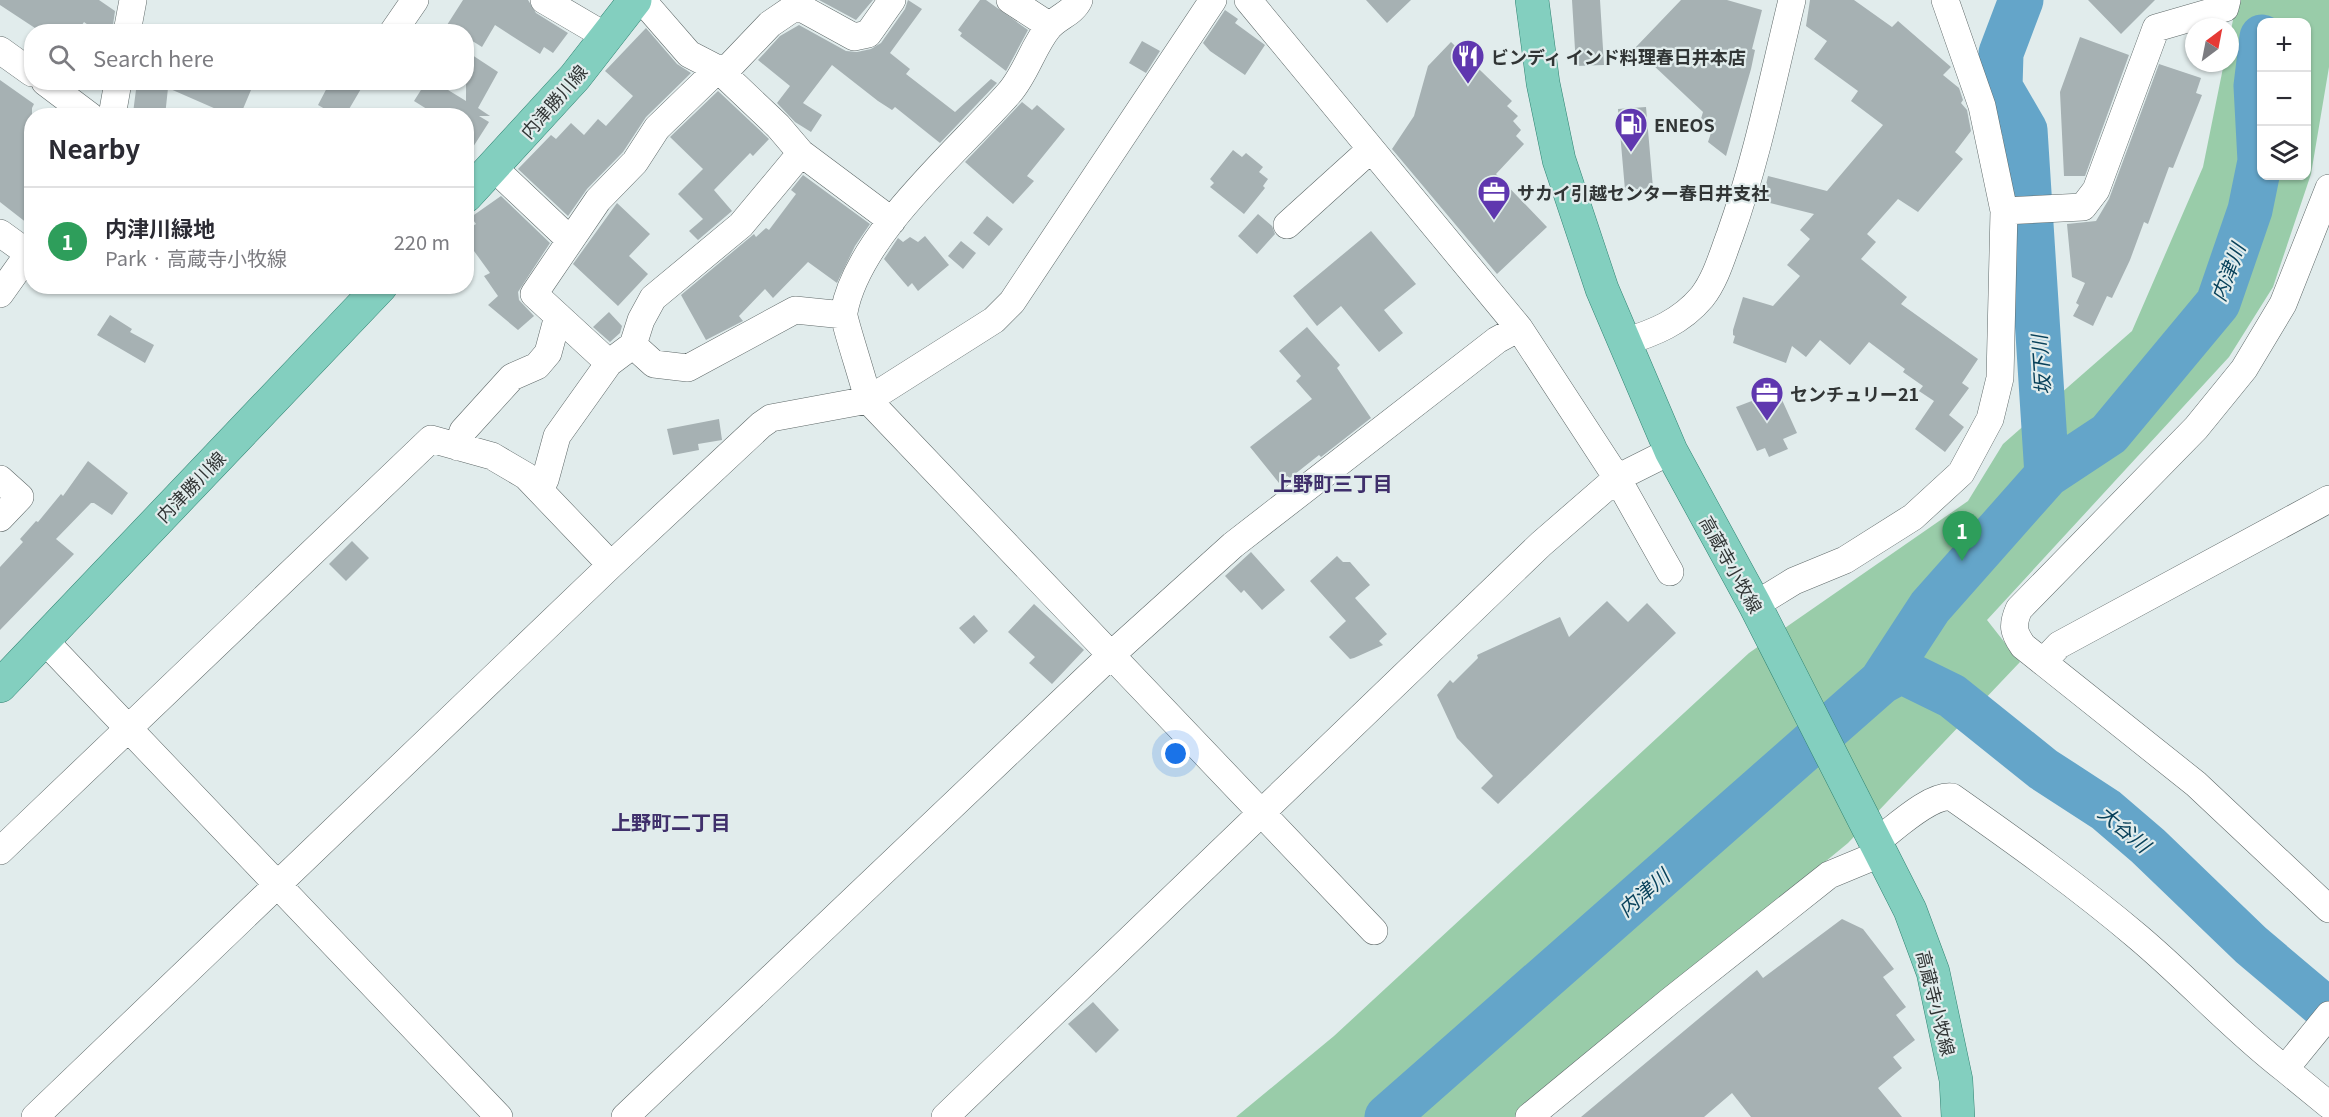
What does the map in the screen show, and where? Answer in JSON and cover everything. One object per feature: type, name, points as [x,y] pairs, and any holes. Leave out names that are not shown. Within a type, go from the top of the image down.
[{"type":"main road","name":"内津勝川線","points":[[474,188],[575,77],[634,0]]},
{"type":"main road","name":"高蔵寺小牧線","points":[[1532,0],[1543,83],[1559,160],[1585,241],[1624,342],[1671,451],[1758,612],[1910,910],[1933,972],[1956,1080],[1958,1117]]},
{"type":"main road","name":"内津勝川線","points":[[0,686],[373,294]]},
{"type":"street","points":[[128,24],[133,0]]},
{"type":"street","points":[[398,24],[415,0]]},
{"type":"street","points":[[544,0],[607,38]]},
{"type":"street","points":[[642,0],[689,54],[718,69],[778,126],[801,153],[892,221]]},
{"type":"street","points":[[609,363],[534,294],[569,239],[598,200],[634,162],[657,128],[718,69],[729,67],[770,24],[792,9],[804,4],[854,37],[868,34],[892,0]]},
{"type":"street","points":[[1010,0],[1050,26]]},
{"type":"street","points":[[1079,0],[1076,7],[1050,26],[1011,91],[892,221],[857,270],[844,315],[863,374],[868,400],[1260,814],[1374,931]]},
{"type":"street","points":[[35,1117],[279,886],[611,565],[771,418],[868,400],[994,320],[1012,302],[1214,0]]},
{"type":"street","points":[[1248,0],[1519,328],[1617,478],[1670,572]]},
{"type":"street","points":[[1624,342],[1653,333],[1678,320],[1701,298],[1711,284],[1742,202],[1792,0]]},
{"type":"street","points":[[1758,612],[1794,581],[1845,560],[1913,517],[1961,473],[1990,419],[2000,378],[2009,211],[1982,106],[1945,0]]},
{"type":"street","points":[[2009,211],[2083,207],[2096,190],[2156,28],[2225,8],[2227,0]]},
{"type":"street","points":[[0,50],[24,67]]},
{"type":"street","points":[[56,90],[79,108]]},
{"type":"street","points":[[113,108],[117,90]]},
{"type":"street","points":[[1287,225],[1371,149]]},
{"type":"street","points":[[537,486],[544,480],[557,436],[609,363],[633,345],[641,320],[653,298],[741,225],[801,153]]},
{"type":"street","points":[[494,168],[569,239]]},
{"type":"street","points":[[2329,188],[2283,304],[2244,369],[2196,428],[2019,609],[2013,623],[2015,635],[2043,662],[2196,784],[2329,909]]},
{"type":"street","points":[[0,233],[24,247]]},
{"type":"street","points":[[0,294],[24,260]]},
{"type":"street","points":[[633,345],[654,364],[688,368],[795,310],[844,315]]},
{"type":"street","points":[[458,447],[463,431],[512,377],[537,366],[548,353],[558,316]]},
{"type":"street","points":[[626,1117],[1111,655],[1233,545],[1497,340],[1519,328]]},
{"type":"street","points":[[0,851],[431,439],[492,456],[526,476],[611,565]]},
{"type":"street","points":[[945,1117],[1524,560],[1617,478],[1671,451]]},
{"type":"street","points":[[0,479],[20,497],[0,518]]},
{"type":"street","points":[[2043,662],[2059,645],[2329,498]]},
{"type":"street","points":[[44,640],[499,1117]]},
{"type":"street","points":[[1529,1117],[1670,1000],[1829,875],[1942,795],[1952,797],[2088,896],[2212,1002],[2259,1049],[2329,1105]]},
{"type":"street","points":[[2285,1069],[2329,1015]]},
{"type":"green space","points":[[2237,0],[2329,0],[2329,67],[2311,174],[2311,18],[2257,18],[2257,180],[2309,180],[2273,287],[2229,357],[1987,620],[2020,662],[1848,843],[1515,1117],[1236,1117],[1334,1036],[1749,653],[1968,501],[2003,444],[2132,331],[2203,167],[2222,72],[2239,72],[2239,18],[2233,18]]},
{"type":"building","points":[[0,0],[99,0],[115,11],[113,24],[87,24],[84,22],[83,24],[29,24],[0,5]]},
{"type":"building","points":[[463,0],[528,0],[536,13],[568,33],[553,53],[544,47],[540,54],[495,25],[482,47],[474,42],[474,24],[448,24]]},
{"type":"building","points":[[819,0],[873,0],[856,20]]},
{"type":"building","points":[[908,0],[922,9],[890,53],[910,69],[906,74],[955,112],[991,79],[997,83],[940,143],[895,107],[892,110],[878,101],[832,65],[803,103],[822,115],[811,132],[795,122],[777,103],[790,86],[758,60],[780,36],[799,25],[846,51],[857,52],[871,49],[881,43],[905,9]]},
{"type":"building","points":[[980,0],[986,0],[1028,30],[1006,71],[960,36],[962,33],[958,30]]},
{"type":"building","points":[[1366,0],[1411,0],[1387,23]]},
{"type":"building","points":[[1572,0],[1600,0],[1604,65],[1576,66]]},
{"type":"building","points":[[1681,0],[1727,0],[1762,10],[1752,49],[1755,50],[1751,69],[1726,156],[1708,142],[1711,133],[1698,129],[1703,112],[1635,48]]},
{"type":"building","points":[[1810,0],[1854,0],[1892,27],[1898,21],[1951,67],[1943,75],[1959,88],[1963,100],[1961,103],[1967,110],[1971,131],[1955,152],[1963,159],[1918,212],[1898,199],[1867,234],[1876,242],[1861,259],[1907,297],[1901,304],[1978,359],[1962,383],[1969,388],[1949,415],[1964,427],[1945,452],[1915,429],[1934,401],[1919,391],[1923,386],[1903,372],[1905,369],[1869,342],[1850,365],[1820,340],[1806,357],[1792,346],[1786,363],[1733,343],[1735,336],[1733,330],[1743,297],[1773,306],[1800,276],[1787,265],[1810,239],[1800,230],[1814,214],[1762,201],[1768,176],[1827,191],[1883,125],[1851,101],[1858,91],[1814,59],[1827,41],[1806,26]]},
{"type":"building","points":[[2088,0],[2155,0],[2121,34]]},
{"type":"building","points":[[1225,10],[1238,19],[1235,23],[1265,45],[1245,75],[1210,51],[1203,43]]},
{"type":"building","points":[[646,28],[677,64],[691,73],[646,117],[623,152],[587,189],[568,216],[518,169],[551,135],[556,139],[571,123],[584,135],[598,119],[606,126],[633,96],[605,71]]},
{"type":"building","points":[[2080,37],[2129,55],[2085,176],[2064,176],[2060,92]]},
{"type":"building","points":[[1142,41],[1160,51],[1146,73],[1129,63]]},
{"type":"building","points":[[1451,42],[1512,101],[1507,106],[1518,116],[1513,121],[1521,130],[1516,136],[1524,144],[1496,174],[1547,227],[1497,274],[1392,149],[1414,116],[1428,66]]},
{"type":"building","points":[[474,56],[498,72],[478,108],[490,116],[479,116],[489,122],[474,145],[474,108],[425,108],[414,101],[421,90],[448,90],[466,101],[466,90],[474,90]]},
{"type":"building","points":[[2159,64],[2201,78],[2196,93],[2202,95],[2173,168],[2169,167],[2148,224],[2144,222],[2130,260],[2112,298],[2107,296],[2093,326],[2073,316],[2079,305],[2076,303],[2085,283],[2072,277],[2067,224],[2096,221],[2109,199]]},
{"type":"building","points":[[0,80],[34,104],[32,108],[24,108],[24,221],[0,202]]},
{"type":"building","points":[[136,90],[168,90],[166,108],[134,108]]},
{"type":"building","points":[[173,90],[251,90],[243,108],[214,108]]},
{"type":"building","points":[[326,90],[360,90],[350,108],[323,108],[318,105]]},
{"type":"building","points":[[718,91],[769,139],[753,156],[750,153],[714,190],[732,211],[698,240],[689,231],[703,219],[678,194],[703,169],[670,137]]},
{"type":"building","points":[[1022,102],[1032,110],[1037,105],[1065,129],[1027,176],[1034,181],[1013,204],[965,162]]},
{"type":"building","points":[[1646,107],[1653,188],[1625,190],[1618,109]]},
{"type":"building","points":[[1233,150],[1242,157],[1246,153],[1263,167],[1259,172],[1268,179],[1263,186],[1265,188],[1244,214],[1210,187],[1214,183],[1210,179]]},
{"type":"building","points":[[803,175],[870,224],[855,246],[837,283],[808,262],[773,298],[765,289],[739,316],[743,321],[706,340],[681,295],[754,234],[756,237],[766,228],[769,230],[796,194],[791,190]]},
{"type":"building","points":[[501,196],[550,243],[518,292],[519,300],[534,316],[518,330],[488,305],[498,296],[484,276],[490,273],[474,251],[474,225],[476,224],[474,215]]},
{"type":"building","points":[[617,203],[650,234],[629,256],[648,274],[618,306],[573,264]]},
{"type":"building","points":[[1258,214],[1272,226],[1275,234],[1257,254],[1238,236]]},
{"type":"building","points":[[987,216],[1003,229],[989,246],[973,233]]},
{"type":"building","points":[[1371,231],[1416,284],[1384,310],[1403,333],[1379,352],[1341,306],[1317,326],[1293,296]]},
{"type":"building","points":[[925,236],[949,265],[918,291],[912,283],[908,287],[884,259],[898,238],[903,242],[910,237],[918,242]]},
{"type":"building","points":[[961,241],[976,253],[963,269],[948,256]]},
{"type":"building","points":[[609,312],[622,326],[620,333],[610,342],[593,327]]},
{"type":"building","points":[[110,315],[132,329],[130,332],[154,345],[145,363],[97,335]]},
{"type":"building","points":[[1307,327],[1340,365],[1337,368],[1371,418],[1321,457],[1319,455],[1290,478],[1287,476],[1279,483],[1250,447],[1312,399],[1296,381],[1301,376],[1279,351]]},
{"type":"building","points":[[1778,391],[1797,433],[1783,439],[1788,449],[1769,457],[1765,448],[1757,451],[1736,407]]},
{"type":"building","points":[[719,419],[722,440],[698,444],[699,450],[673,455],[667,429]]},
{"type":"building","points":[[88,461],[128,493],[112,515],[91,503],[56,539],[74,554],[0,630],[0,567],[23,542],[20,539],[36,521],[38,522],[61,494],[63,496]]},
{"type":"building","points":[[352,541],[369,558],[346,581],[329,564]]},
{"type":"building","points":[[1251,552],[1285,590],[1262,610],[1244,590],[1241,593],[1225,576]]},
{"type":"building","points":[[1337,556],[1343,562],[1350,562],[1370,585],[1355,598],[1387,634],[1379,641],[1383,645],[1350,659],[1329,637],[1346,621],[1310,581]]},
{"type":"building","points":[[1607,601],[1628,622],[1647,603],[1676,633],[1498,804],[1481,788],[1493,776],[1457,738],[1437,695],[1450,680],[1453,683],[1478,658],[1477,655],[1560,617],[1569,637]]},
{"type":"building","points":[[1034,604],[1084,650],[1052,684],[1029,663],[1035,657],[1008,632]]},
{"type":"building","points":[[974,615],[988,631],[974,644],[959,628]]},
{"type":"building","points":[[1842,919],[1863,929],[1894,969],[1883,977],[1906,1007],[1896,1015],[1915,1040],[1893,1057],[1902,1068],[1878,1088],[1902,1117],[1751,1117],[1732,1093],[1704,1117],[1581,1117],[1757,970],[1763,978]]},
{"type":"building","points":[[1093,1002],[1119,1030],[1096,1053],[1068,1024]]},
{"type":"waterway","name":"坂下川","points":[[1881,682],[1930,607],[2047,475],[2025,130],[2000,87],[2001,53],[2021,0]]},
{"type":"waterway","points":[[1990,43],[2001,53]]},
{"type":"waterway","name":"内津川","points":[[2047,475],[2109,434],[2218,303],[2250,210],[2260,161],[2256,86],[2258,72]]},
{"type":"waterway","name":"内津川","points":[[1387,1117],[1881,682],[1901,671],[1952,696],[2043,769],[2106,810],[2148,846],[2251,945],[2329,1011]]},
{"type":"place","name":"ビンディ インド料理春日井本店","points":[[1468,85]]},
{"type":"place","name":"ENEOS","points":[[1631,153]]},
{"type":"place","name":"サカイ引越センター春日井支社","points":[[1494,221]]},
{"type":"place","name":"センチュリー21","points":[[1767,422]]},
{"type":"place","name":"内津川緑地","points":[[1962,561]]},
{"type":"district","name":"上野町三丁目","points":[[1333,482]]},
{"type":"district","name":"上野町二丁目","points":[[671,821]]},
{"type":"water label","name":"大谷川","points":[[2125,828]]}]
